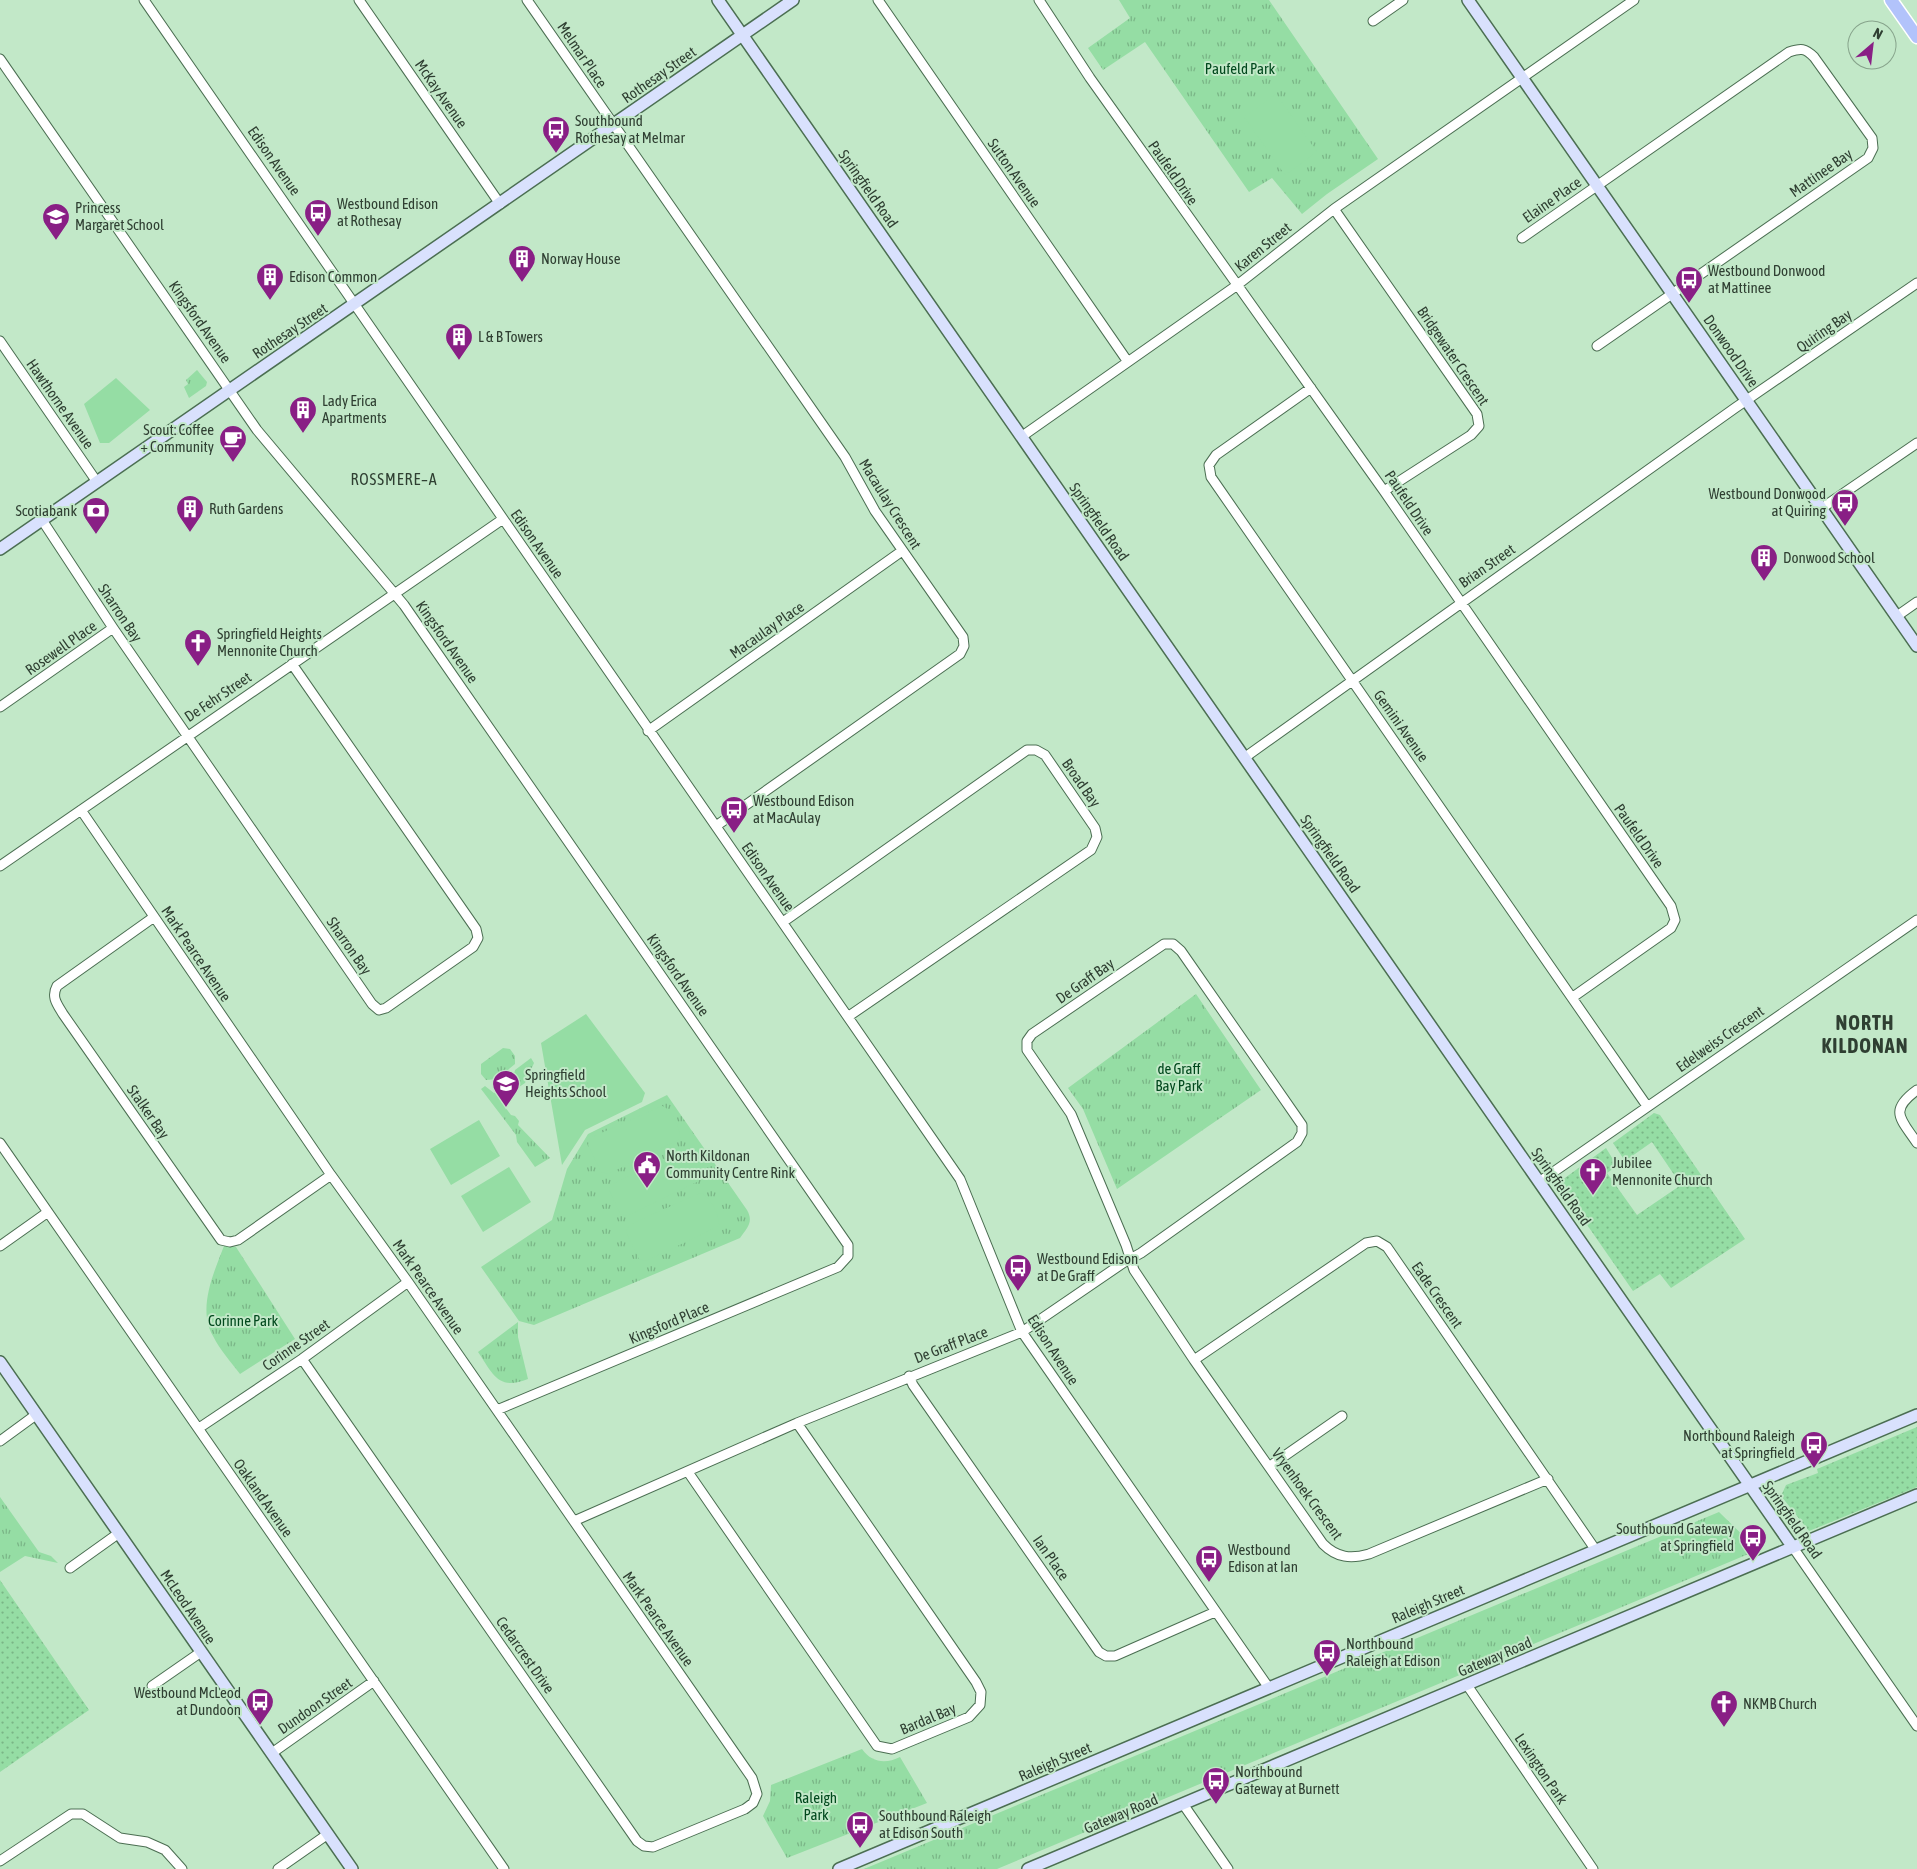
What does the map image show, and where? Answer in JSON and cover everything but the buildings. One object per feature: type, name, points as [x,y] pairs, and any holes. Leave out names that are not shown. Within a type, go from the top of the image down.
[{"type":"main road","points":[[1891,0],[1917,37]]},
{"type":"street","name":"Edison Avenue","points":[[144,0],[960,1179],[1022,1332],[1269,1688]]},
{"type":"street","name":"McKay Avenue","points":[[359,0],[500,204]]},
{"type":"street","name":"Melmar Place","points":[[527,0],[613,125]]},
{"type":"street","name":"Springfield Road","points":[[718,0],[1917,1726]]},
{"type":"street","name":"Rothesay Street","points":[[0,549],[793,0]]},
{"type":"street","name":"Sutton Avenue","points":[[878,0],[1128,362]]},
{"type":"street","name":"Paufeld Drive","points":[[1039,0],[1090,78],[1236,286],[1384,491],[1674,912],[1675,920],[1666,932],[1573,997]]},
{"type":"street","points":[[1373,21],[1403,0]]},
{"type":"street","name":"Donwood Drive","points":[[1468,0],[1917,646]]},
{"type":"street","name":"Karen Street","points":[[1022,437],[1236,286],[1334,208],[1634,0]]},
{"type":"street","name":"Mattinee Bay","points":[[1597,185],[1790,52],[1799,48],[1807,50],[1814,57],[1872,138],[1873,148],[1868,158],[1672,293]]},
{"type":"street","name":"Kingsford Avenue","points":[[0,59],[267,443],[395,594],[840,1233],[848,1245],[848,1256]]},
{"type":"street","name":"Macaulay Crescent","points":[[613,125],[845,457],[875,511],[963,637],[964,646],[960,654],[716,826]]},
{"type":"street","name":"Elaine Place","points":[[1522,238],[1597,185]]},
{"type":"street","name":"Bridgewater Crescent","points":[[1334,208],[1477,414],[1479,426],[1471,435],[1384,491]]},
{"type":"street","name":"Quiring Bay","points":[[1747,400],[1917,283]]},
{"type":"street","points":[[1597,346],[1672,293]]},
{"type":"street","name":"Hawthorne Avenue","points":[[0,341],[97,482]]},
{"type":"street","name":"Gemini Avenue","points":[[1311,388],[1216,455],[1209,465],[1211,477],[1647,1106]]},
{"type":"street","name":"Brian Street","points":[[1244,758],[1460,602],[1747,400]]},
{"type":"street","points":[[1822,508],[1917,443]]},
{"type":"street","name":"De Fehr Street","points":[[0,866],[187,735],[503,519]]},
{"type":"street","name":"Sharron Bay","points":[[42,520],[113,628],[372,1004],[379,1010],[386,1008],[473,947],[478,938],[476,929],[292,664]]},
{"type":"street","name":"Macaulay Place","points":[[648,730],[902,551]]},
{"type":"street","points":[[1897,616],[1917,602]]},
{"type":"street","name":"Rosewell Place","points":[[0,707],[113,628]]},
{"type":"street","name":"Broad Bay","points":[[783,922],[1027,750],[1036,750],[1045,755],[1095,828],[1098,837],[1091,850],[849,1016]]},
{"type":"street","name":"Mark Pearce Avenue","points":[[81,810],[331,1175],[408,1282],[752,1778]]},
{"type":"street","name":"Stalker Bay","points":[[154,917],[57,986],[54,998],[63,1014],[221,1240],[230,1242],[238,1240],[331,1175]]},
{"type":"street","name":"Edelweiss Crescent","points":[[1539,1182],[1917,920]]},
{"type":"street","name":"De Graff Bay","points":[[1130,1258],[1070,1114],[1027,1050],[1027,1041],[1032,1034],[1164,944],[1173,944],[1180,951],[1302,1125],[1302,1133]]},
{"type":"street","points":[[1917,1090],[1905,1098],[1899,1107],[1899,1117],[1917,1143]]},
{"type":"street","name":"De Graff Place","points":[[574,1521],[797,1423],[909,1376],[1022,1332],[1297,1142],[1302,1133]]},
{"type":"street","name":"Oakland Avenue","points":[[0,1143],[504,1869]]},
{"type":"street","points":[[0,1246],[48,1212]]},
{"type":"street","name":"Eade Crescent","points":[[1194,1360],[1366,1243],[1377,1242],[1387,1247],[1595,1549]]},
{"type":"street","name":"Kingsford Place","points":[[497,1410],[838,1267],[848,1256]]},
{"type":"street","name":"Vryenhoek Crescent","points":[[1130,1258],[1134,1270],[1194,1360],[1331,1552],[1355,1558],[1369,1554],[1548,1479]]},
{"type":"street","name":"Corinne Street","points":[[198,1428],[302,1359],[408,1282]]},
{"type":"street","name":"Cedarcrest Drive","points":[[302,1359],[637,1841],[644,1846],[653,1847],[744,1809],[752,1803],[757,1794],[752,1778]]},
{"type":"street","name":"McLeod Avenue","points":[[0,1362],[352,1869]]},
{"type":"street","name":"Ian Place","points":[[909,1376],[913,1385],[1099,1652],[1106,1656],[1115,1656],[1215,1612]]},
{"type":"street","points":[[0,1441],[37,1414]]},
{"type":"street","name":"Raleigh Street","points":[[839,1869],[1749,1484],[1917,1415]]},
{"type":"street","points":[[1270,1466],[1342,1416]]},
{"type":"street","name":"Bardal Bay","points":[[688,1472],[877,1746],[892,1749],[969,1717],[980,1705],[981,1692],[976,1682],[797,1423]]},
{"type":"street","name":"Gateway Road","points":[[1028,1869],[1917,1495]]},
{"type":"street","points":[[70,1568],[119,1533]]},
{"type":"street","points":[[152,1686],[200,1652]]},
{"type":"street","name":"Dundoon Street","points":[[272,1753],[374,1681]]},
{"type":"street","name":"Lexington Park","points":[[1467,1685],[1593,1869]]},
{"type":"street","points":[[1183,1804],[1228,1869]]},
{"type":"street","points":[[0,1861],[64,1817],[83,1814],[120,1838],[147,1842],[165,1850],[182,1869]]},
{"type":"street","points":[[278,1869],[328,1834]]},
{"type":"green space","name":"Paufeld Park","points":[[1119,0],[1269,0],[1378,159],[1327,194],[1302,214],[1272,178],[1249,192],[1145,42],[1103,70],[1088,48],[1130,18]]},
{"type":"green space","points":[[1276,94],[1317,152],[1285,175],[1244,117]]},
{"type":"green space","points":[[197,370],[207,382],[206,386],[189,398],[184,387],[188,384],[186,380]]},
{"type":"green space","points":[[116,378],[150,410],[109,443],[100,443],[84,404]]},
{"type":"green space","name":"de Graff Bay Park","points":[[1196,994],[1261,1090],[1117,1189],[1083,1109],[1068,1088]]},
{"type":"green space","points":[[586,1014],[645,1093],[642,1102],[585,1130],[562,1165],[541,1043]]},
{"type":"green space","points":[[503,1048],[510,1049],[515,1056],[515,1064],[497,1079],[486,1080],[481,1074],[481,1064]]},
{"type":"green space","points":[[531,1058],[534,1063],[525,1083],[500,1100],[511,1115],[515,1116],[519,1121],[518,1125],[550,1158],[535,1167],[517,1142],[516,1135],[481,1089],[485,1086],[494,1093],[512,1081],[515,1070]]},
{"type":"green space","name":"North Kildonan Community Centre Rink","points":[[667,1095],[747,1210],[750,1221],[747,1228],[740,1238],[534,1325],[519,1321],[481,1267],[552,1220],[567,1169],[588,1134]]},
{"type":"green space","points":[[662,1106],[669,1111],[675,1120],[680,1139],[608,1174],[601,1172],[588,1145],[590,1138]]},
{"type":"green space","points":[[1654,1113],[1660,1115],[1745,1239],[1671,1288],[1660,1274],[1633,1291],[1558,1183],[1606,1148],[1617,1166],[1607,1173],[1637,1215],[1681,1185],[1652,1142],[1625,1161],[1613,1143]]},
{"type":"green space","points":[[479,1120],[500,1156],[451,1185],[430,1149]]},
{"type":"green space","points":[[683,1151],[695,1163],[699,1181],[627,1216],[620,1214],[609,1189],[610,1185]]},
{"type":"green space","points":[[509,1167],[531,1202],[483,1232],[461,1196]]},
{"type":"green space","points":[[700,1193],[714,1206],[719,1226],[646,1261],[639,1259],[626,1232],[629,1225]]},
{"type":"green space","name":"Corinne Park","points":[[224,1246],[236,1247],[295,1339],[240,1374],[222,1351],[208,1325],[207,1303],[209,1291]]},
{"type":"green space","points":[[518,1322],[518,1337],[528,1379],[510,1383],[503,1382],[497,1378],[478,1352]]},
{"type":"green space","points":[[1917,1427],[1917,1487],[1809,1531],[1781,1496],[1786,1485],[1818,1473],[1817,1469]]},
{"type":"green space","points":[[0,1497],[39,1552],[51,1556],[58,1563],[25,1556],[0,1572]]},
{"type":"green space","points":[[1719,1512],[1758,1550],[997,1869],[864,1869]]},
{"type":"green space","points":[[0,1580],[89,1710],[0,1772]]},
{"type":"green space","name":"Raleigh Park","points":[[862,1749],[870,1757],[879,1761],[890,1761],[900,1757],[927,1803],[787,1858],[763,1816],[770,1801],[771,1785]]},
{"type":"place","name":"Southbound Rothesay at Melmar","points":[[556,154]]},
{"type":"place","name":"Westbound Edison at Rothesay","points":[[318,237]]},
{"type":"place","name":"Princess Margaret School","points":[[56,241]]},
{"type":"place","name":"Norway House","points":[[522,283]]},
{"type":"place","name":"Edison Common","points":[[270,301]]},
{"type":"place","name":"Westbound Donwood at Mattinee","points":[[1689,304]]},
{"type":"place","name":"L & B Towers","points":[[459,361]]},
{"type":"place","name":"Lady Erica Apartments","points":[[303,434]]},
{"type":"place","name":"Scout: Coffee + Community","points":[[233,463]]},
{"type":"place","name":"Westbound Donwood at Quiring","points":[[1845,527]]},
{"type":"place","name":"Ruth Gardens","points":[[190,533]]},
{"type":"place","name":"Scotiabank","points":[[96,535]]},
{"type":"place","name":"Donwood School","points":[[1764,582]]},
{"type":"place","name":"Springfield Heights Mennonite Church","points":[[198,667]]},
{"type":"place","name":"Westbound Edison at MacAulay","points":[[734,834]]},
{"type":"place","name":"Springfield Heights School","points":[[506,1108]]},
{"type":"place","name":"North Kildonan Community Centre Rink","points":[[647,1189]]},
{"type":"place","name":"Jubilee Mennonite Church","points":[[1593,1196]]},
{"type":"place","name":"Westbound Edison at De Graff","points":[[1018,1292]]},
{"type":"place","name":"Northbound Raleigh at Springfield","points":[[1814,1469]]},
{"type":"place","name":"Southbound Gateway at Springfield","points":[[1753,1562]]},
{"type":"place","name":"Westbound Edison at Ian","points":[[1209,1583]]},
{"type":"place","name":"Northbound Raleigh at Edison","points":[[1327,1677]]},
{"type":"place","name":"Westbound McLeod at Dundoon","points":[[260,1726]]},
{"type":"place","name":"NKMB Church","points":[[1724,1728]]},
{"type":"place","name":"Northbound Gateway at Burnett","points":[[1216,1805]]},
{"type":"place","name":"Southbound Raleigh at Edison South","points":[[860,1849]]},
{"type":"district","name":"ROSSMERE–A","points":[[394,479]]},
{"type":"district","name":"NORTH KILDONAN","points":[[1865,1034]]}]
